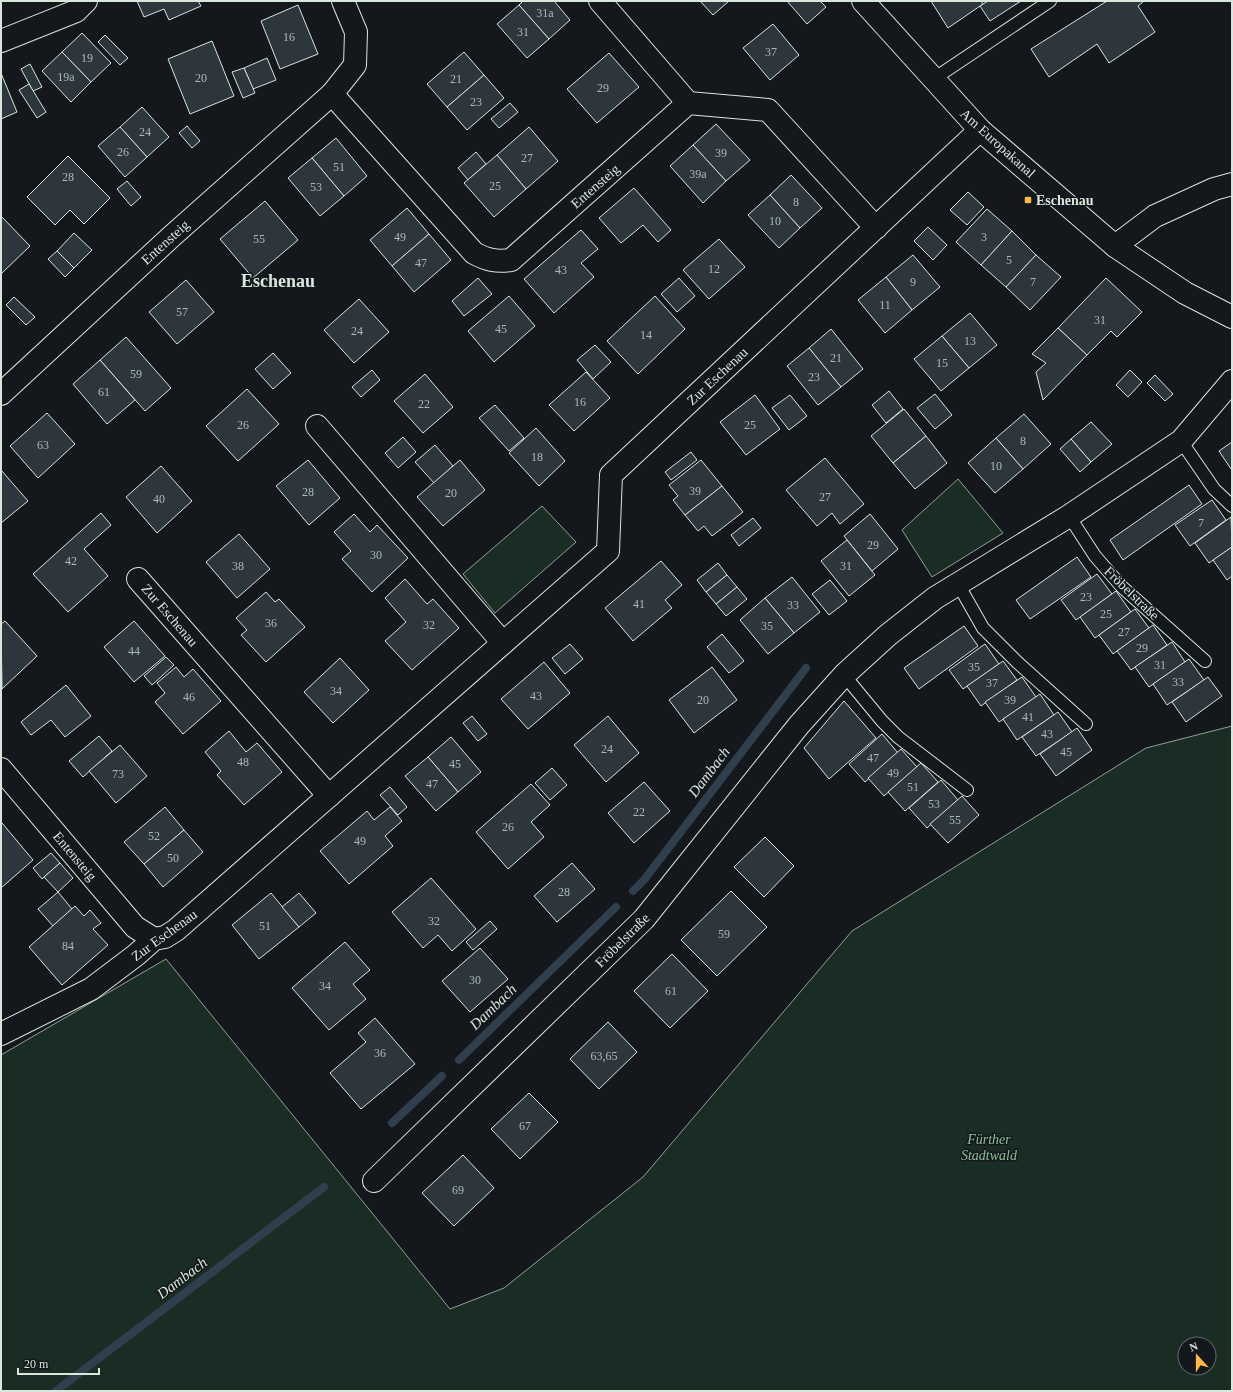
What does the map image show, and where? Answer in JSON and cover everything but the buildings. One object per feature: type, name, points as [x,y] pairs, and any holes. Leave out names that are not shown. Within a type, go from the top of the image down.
[{"type":"street","points":[[1,42],[76,11],[86,1]]},
{"type":"street","name":"Entensteig","points":[[1,394],[172,236],[332,94],[355,65],[356,32],[343,1]]},
{"type":"street","points":[[600,1],[688,103],[768,110],[876,228]]},
{"type":"street","name":"Am Europakanal","points":[[863,1],[932,80],[980,130],[1115,246],[1185,293],[1232,317]]},
{"type":"street","name":"Entensteig","points":[[332,94],[474,253],[496,262],[511,260],[688,103]]},
{"type":"street","name":"Zur Eschenau","points":[[1,1034],[91,989],[136,955],[154,939],[165,937],[176,930],[608,551],[611,475],[980,130]]},
{"type":"street","points":[[1115,246],[1155,216],[1214,189],[1232,184]]},
{"type":"street","name":"Fröbelstraße","points":[[374,1182],[644,919],[798,725],[844,675],[888,634],[935,598],[1069,516],[1181,440],[1232,380]]},
{"type":"street","points":[[317,426],[503,643]]},
{"type":"street","name":"Zur Eschenau","points":[[138,579],[329,796]]},
{"type":"street","name":"Entensteig","points":[[1,769],[135,927],[154,939]]},
{"type":"lane","points":[[932,80],[1050,1]]},
{"type":"lane","points":[[1181,440],[1214,489],[1232,506]]},
{"type":"lane","name":"Fröbelstraße","points":[[1069,516],[1095,556],[1122,587],[1204,661]]},
{"type":"lane","points":[[958,584],[983,628],[1017,662],[1086,724]]},
{"type":"lane","points":[[844,675],[882,721],[898,737],[967,790]]},
{"type":"green space","points":[[958,479],[1003,533],[932,577],[902,530]]},
{"type":"green space","points":[[542,506],[576,542],[495,613],[463,574]]},
{"type":"green space","name":"Fürther Stadtwald","points":[[1232,726],[1232,1391],[1,1391],[1,1055],[166,959],[450,1309],[504,1288],[643,1177],[852,931],[1146,748]]},
{"type":"waterway","name":"Dambach","points":[[633,891],[644,880],[806,668]]},
{"type":"waterway","name":"Dambach","points":[[459,1060],[616,907]]},
{"type":"waterway","name":"Dambach","points":[[392,1123],[442,1076]]},
{"type":"waterway","name":"Dambach","points":[[56,1391],[324,1187]]},
{"type":"place","name":"Eschenau","points":[[1028,200]]},
{"type":"district","name":"Eschenau","points":[[278,281]]}]
